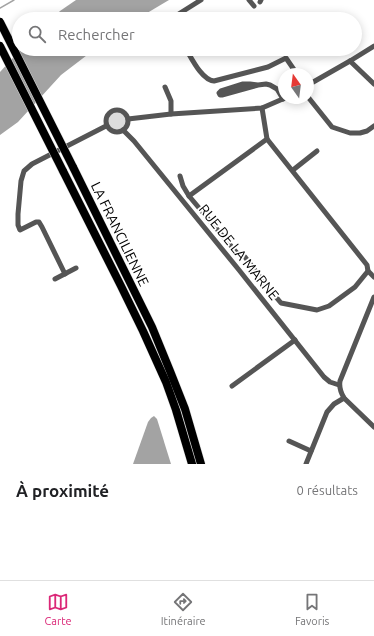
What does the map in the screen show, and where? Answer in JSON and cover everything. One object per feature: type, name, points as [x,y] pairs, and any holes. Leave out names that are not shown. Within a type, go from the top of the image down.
[{"type":"highway","name":"LA FRANCILIENNE","points":[[0,22],[12,46]]},
{"type":"highway","name":"LA FRANCILIENNE","points":[[0,46],[143,331],[166,382],[192,464]]},
{"type":"highway","name":"LA FRANCILIENNE","points":[[17,56],[152,327],[183,402],[201,464]]},
{"type":"highway","points":[[193,435],[199,440],[206,464]]},
{"type":"street","points":[[182,12],[202,0]]},
{"type":"street","points":[[249,0],[254,6]]},
{"type":"street","points":[[362,54],[374,46]]},
{"type":"street","points":[[190,56],[203,76],[210,81],[268,67],[286,58],[293,68]]},
{"type":"street","points":[[314,82],[358,56]]},
{"type":"street","points":[[350,61],[374,84]]},
{"type":"street","points":[[258,85],[243,84],[219,93],[222,95],[266,84],[278,90]]},
{"type":"street","points":[[165,87],[170,101],[171,114]]},
{"type":"street","points":[[128,119],[171,114],[262,108],[278,101]]},
{"type":"street","points":[[314,104],[332,127],[350,133],[360,133],[367,131],[374,126]]},
{"type":"street","points":[[262,108],[267,138],[367,265],[368,271],[374,277]]},
{"type":"street","points":[[121,110],[125,112],[128,119],[127,125],[123,130],[116,132],[106,126],[107,114],[110,111],[121,110]]},
{"type":"street","points":[[66,274],[39,222],[20,230],[18,225],[18,214],[21,181],[24,171],[32,164],[106,126]]},
{"type":"street","name":"RUE DE LA MARNE","points":[[123,130],[134,141],[326,378],[330,382],[339,385]]},
{"type":"street","points":[[189,196],[267,138]]},
{"type":"street","points":[[293,170],[317,151]]},
{"type":"street","points":[[180,176],[183,186],[189,196],[237,253],[246,257],[281,303],[317,310],[329,306],[355,287],[368,271]]},
{"type":"street","points":[[54,279],[76,268]]},
{"type":"street","points":[[374,297],[339,385],[341,394],[344,398],[374,427]]},
{"type":"street","points":[[232,386],[295,340]]},
{"type":"street","points":[[306,464],[327,412],[334,404],[344,398]]},
{"type":"street","points":[[289,441],[311,451]]},
{"type":"shaded area","points":[[76,0],[169,0],[149,12],[59,12]]},
{"type":"shaded area","points":[[15,56],[86,56],[61,75],[18,122],[0,135],[0,72]]},
{"type":"shaded area","points":[[117,112],[123,115],[126,121],[123,127],[117,130],[111,127],[108,121],[111,115]]},
{"type":"shaded area","points":[[154,416],[157,419],[171,464],[133,464],[148,422]]},
{"type":"waterway","points":[[0,8],[14,0]]}]
